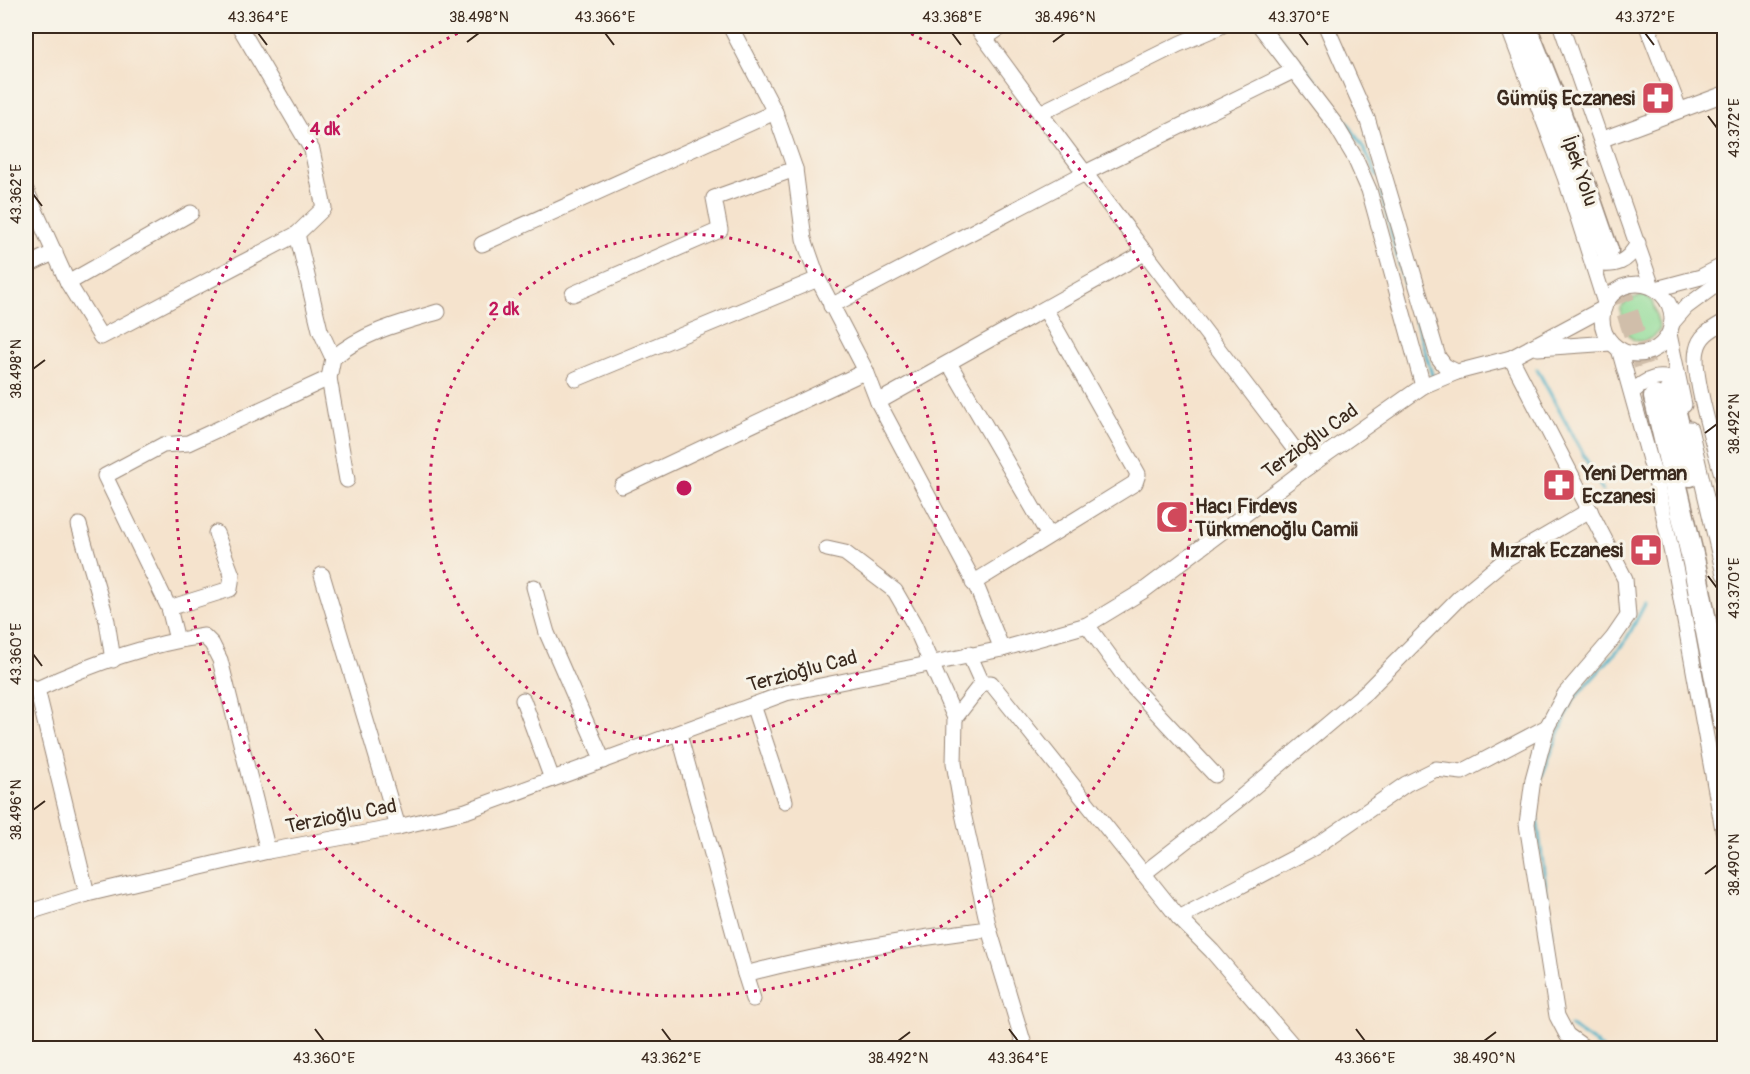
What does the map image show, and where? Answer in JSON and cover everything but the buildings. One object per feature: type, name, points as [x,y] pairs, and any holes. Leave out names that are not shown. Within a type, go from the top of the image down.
[{"type":"highway","name":"İpek Yolu","points":[[1525,26],[1615,251]]},
{"type":"highway","name":"İpek Yolu","points":[[1541,26],[1587,145],[1615,251]]},
{"type":"highway","points":[[1668,390],[1706,546],[1725,641]]},
{"type":"highway","points":[[1668,390],[1694,563],[1725,721]]},
{"type":"street","points":[[26,190],[68,283],[101,337],[297,234],[324,208],[312,150],[240,26]]},
{"type":"street","points":[[729,26],[775,112],[795,170],[804,239],[818,279],[866,371],[878,402],[973,583],[1002,649]]},
{"type":"street","points":[[1003,26],[981,32],[1083,174],[1146,252],[1308,467]]},
{"type":"street","points":[[1040,113],[1179,44],[1221,26]]},
{"type":"street","points":[[1260,26],[1340,132],[1354,156],[1369,190],[1423,386]]},
{"type":"street","points":[[1326,26],[1368,121],[1438,357],[1445,366],[1457,372]]},
{"type":"street","points":[[1508,26],[1562,167],[1615,251],[1669,304],[1671,329],[1668,390],[1725,574]]},
{"type":"street","points":[[1561,26],[1603,139],[1615,251],[1604,306],[1603,327],[1615,346],[1632,392],[1676,572],[1725,835]]},
{"type":"street","points":[[1647,26],[1679,109]]},
{"type":"street","points":[[831,306],[1083,174],[1293,71]]},
{"type":"street","points":[[1603,139],[1679,109],[1725,94]]},
{"type":"street","points":[[482,244],[775,112]]},
{"type":"street","points":[[573,294],[720,230],[714,198],[795,170]]},
{"type":"street","points":[[68,283],[191,213]]},
{"type":"street","points":[[297,234],[320,330],[333,357],[329,378],[347,480]]},
{"type":"street","points":[[26,266],[55,252]]},
{"type":"street","points":[[878,402],[1146,252]]},
{"type":"street","points":[[1604,306],[1612,294],[1631,284],[1654,288],[1701,277],[1725,265]]},
{"type":"street","points":[[576,379],[818,279]]},
{"type":"street","points":[[1615,346],[1642,354],[1662,344],[1686,307],[1725,279]]},
{"type":"street","name":"Terzioğlu Cad","points":[[26,913],[87,894],[268,850],[398,827],[466,811],[786,693],[1002,649],[1087,625],[1143,591],[1308,467],[1423,386],[1457,372],[1511,358],[1532,349],[1604,306]]},
{"type":"street","points":[[973,583],[1048,534],[1135,483],[1138,474],[1046,309]]},
{"type":"street","points":[[333,357],[353,342],[387,327],[438,312]]},
{"type":"street","points":[[1725,322],[1704,334],[1696,352],[1700,387],[1725,482]]},
{"type":"street","name":"Terzioğlu Cad","points":[[1532,349],[1615,346]]},
{"type":"street","points":[[1511,358],[1625,579],[1628,616],[1613,638],[1565,694],[1547,727],[1533,779],[1527,824],[1557,1016],[1567,1035],[1585,1048]]},
{"type":"street","points":[[950,363],[1048,534]]},
{"type":"street","points":[[622,486],[866,371]]},
{"type":"street","points":[[1632,392],[1655,377],[1670,378],[1668,390]]},
{"type":"street","points":[[177,640],[169,608],[105,476],[164,446],[188,443],[329,378]]},
{"type":"street","points":[[1143,874],[1238,800],[1366,692],[1459,598],[1506,559],[1590,510]]},
{"type":"street","points":[[79,525],[107,621],[113,660]]},
{"type":"street","points":[[169,608],[230,589],[232,575],[216,533]]},
{"type":"street","points":[[827,549],[845,552],[895,591],[931,662],[955,718],[954,763],[989,929],[1024,1048]]},
{"type":"street","points":[[322,575],[398,827]]},
{"type":"street","points":[[534,587],[547,633],[603,761]]},
{"type":"street","points":[[1087,625],[1130,684],[1215,775]]},
{"type":"street","points":[[87,894],[31,687],[177,640],[204,636],[212,644],[220,660],[268,850]]},
{"type":"street","points":[[969,654],[982,683]]},
{"type":"street","points":[[982,683],[990,683],[1179,918],[1212,951],[1294,1048]]},
{"type":"street","points":[[955,718],[982,683]]},
{"type":"street","points":[[523,700],[552,779]]},
{"type":"street","points":[[753,705],[785,801]]},
{"type":"street","points":[[1179,918],[1315,847],[1406,784],[1436,769],[1462,772],[1547,727]]},
{"type":"street","points":[[679,734],[744,974],[753,999]]},
{"type":"street","points":[[744,974],[831,952],[908,938],[989,929]]},
{"type":"green space","points":[[1644,295],[1652,301],[1660,329],[1651,338],[1638,341],[1628,334],[1620,308],[1630,299]]},
{"type":"waterway","points":[[1272,26],[1343,117],[1368,156],[1377,176]]},
{"type":"waterway","points":[[1381,191],[1402,275],[1433,378]]},
{"type":"waterway","points":[[1537,369],[1603,491]]},
{"type":"waterway","points":[[1541,778],[1572,701],[1625,642],[1645,604]]},
{"type":"waterway","points":[[1536,811],[1552,935]]},
{"type":"waterway","points":[[1570,1026],[1602,1048]]},
{"type":"tunnel","points":[[1607,250],[1655,397]]},
{"type":"place","name":"Gümüş Eczanesi","points":[[1658,98]]},
{"type":"place","name":"Yeni Derman Eczanesi","points":[[1559,485]]},
{"type":"place","name":"Hacı Firdevs Türkmenoğlu Camii","points":[[1172,517]]},
{"type":"place","name":"Mızrak Eczanesi","points":[[1646,550]]}]
